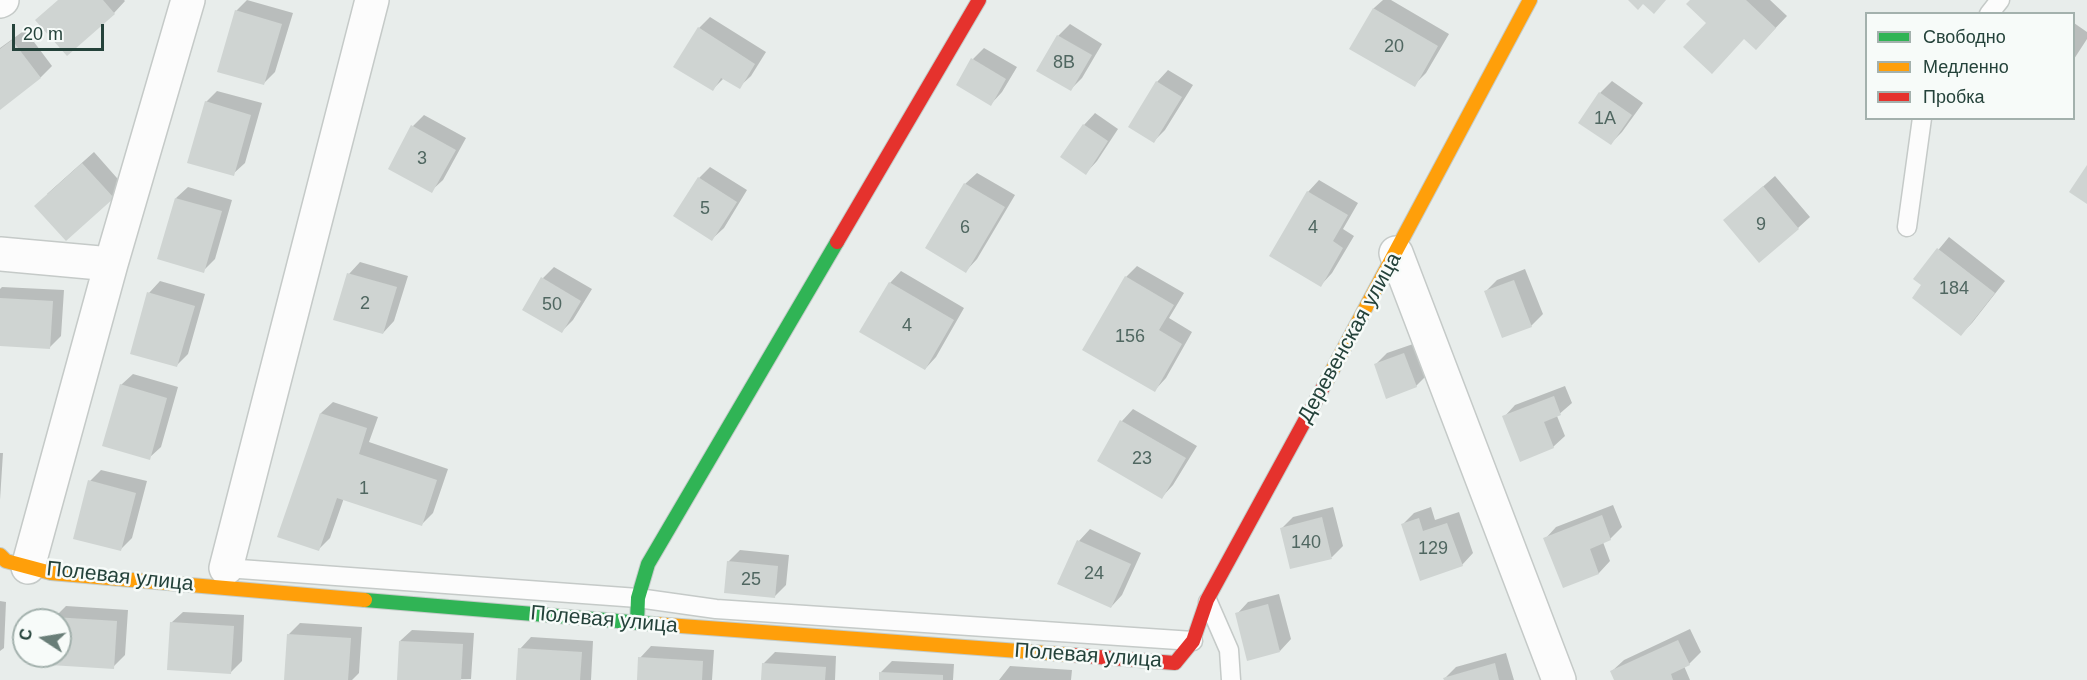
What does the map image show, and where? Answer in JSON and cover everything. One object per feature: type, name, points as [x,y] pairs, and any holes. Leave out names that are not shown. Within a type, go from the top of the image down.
[{"type":"street","points":[[9,562],[111,264],[188,0]]},
{"type":"street","points":[[226,568],[372,0]]},
{"type":"street","points":[[637,623],[638,598],[648,564],[979,0]]},
{"type":"street","name":"Деревенская улица","points":[[1193,640],[1207,600],[1396,254],[1530,0]]},
{"type":"street","points":[[0,254],[111,264]]},
{"type":"street","points":[[1396,254],[1559,680]]},
{"type":"street","name":"Полевая улица","points":[[9,562],[51,573],[637,623],[1175,663],[1193,640]]},
{"type":"lane","points":[[1991,12],[2000,0]]},
{"type":"lane","points":[[1907,227],[1922,120]]},
{"type":"lane","points":[[226,568],[638,598],[716,609],[1193,640]]},
{"type":"lane","points":[[1207,600],[1228,650],[1230,680]]},
{"type":"building","points":[[58,0],[103,0],[115,14],[67,56],[35,20]]},
{"type":"building","points":[[1628,0],[1666,0],[1654,14],[1643,4],[1638,10]]},
{"type":"building","points":[[1690,0],[1746,0],[1776,28],[1756,50],[1744,39],[1712,74],[1683,47],[1706,23],[1686,4]]},
{"type":"building","points":[[1373,8],[1438,46],[1415,87],[1349,49]]},
{"type":"building","points":[[235,10],[282,24],[264,85],[217,72]]},
{"type":"building","points":[[698,27],[755,64],[740,89],[721,78],[713,91],[673,67]]},
{"type":"building","points":[[1057,35],[1092,55],[1071,91],[1036,71]]},
{"type":"building","points":[[12,40],[41,78],[0,110],[0,49]]},
{"type":"building","points":[[971,58],[1006,79],[991,106],[956,85]]},
{"type":"building","points":[[1156,81],[1182,97],[1154,143],[1128,127]]},
{"type":"building","points":[[1599,92],[1632,115],[1611,145],[1578,123]]},
{"type":"building","points":[[205,101],[251,115],[234,176],[187,163]]},
{"type":"building","points":[[1083,124],[1108,141],[1086,175],[1060,157]]},
{"type":"building","points":[[411,125],[456,150],[432,193],[388,169]]},
{"type":"building","points":[[82,163],[114,198],[66,241],[34,206]]},
{"type":"building","points":[[2087,165],[2087,204],[2069,192]]},
{"type":"building","points":[[698,177],[737,202],[712,241],[673,216]]},
{"type":"building","points":[[964,183],[1005,207],[966,273],[925,248]]},
{"type":"building","points":[[1763,186],[1799,229],[1759,263],[1723,220]]},
{"type":"building","points":[[1307,191],[1348,215],[1333,241],[1343,248],[1321,287],[1269,256]]},
{"type":"building","points":[[175,198],[222,211],[204,273],[157,259]]},
{"type":"building","points":[[1937,248],[1995,293],[1961,336],[1912,298],[1921,285],[1913,279]]},
{"type":"building","points":[[347,273],[397,287],[383,334],[333,320]]},
{"type":"building","points":[[1125,276],[1174,305],[1159,330],[1182,344],[1155,392],[1082,350]]},
{"type":"building","points":[[541,277],[581,301],[562,333],[522,310]]},
{"type":"building","points":[[1514,280],[1532,327],[1502,338],[1484,291]]},
{"type":"building","points":[[889,282],[954,320],[925,370],[859,332]]},
{"type":"building","points":[[147,292],[195,306],[177,367],[130,354]]},
{"type":"building","points":[[0,298],[53,301],[50,349],[0,346]]},
{"type":"building","points":[[1404,353],[1417,387],[1386,399],[1374,364]]},
{"type":"building","points":[[120,384],[167,398],[150,460],[102,446]]},
{"type":"building","points":[[1554,396],[1561,415],[1544,422],[1554,448],[1520,462],[1502,416]]},
{"type":"building","points":[[320,413],[367,428],[359,454],[437,480],[422,526],[337,498],[319,551],[277,537]]},
{"type":"building","points":[[1120,420],[1186,458],[1162,499],[1097,461]]},
{"type":"building","points":[[88,480],[136,493],[121,551],[73,539]]},
{"type":"building","points":[[1602,515],[1611,540],[1590,549],[1599,574],[1563,588],[1543,538]]},
{"type":"building","points":[[1322,517],[1332,559],[1290,569],[1280,528]]},
{"type":"building","points":[[1419,518],[1423,531],[1447,523],[1463,566],[1420,581],[1401,524]]},
{"type":"building","points":[[1077,540],[1131,564],[1111,608],[1057,584]]},
{"type":"building","points":[[727,561],[778,566],[775,598],[724,593]]},
{"type":"building","points":[[1268,604],[1280,652],[1247,661],[1235,613]]},
{"type":"building","points":[[72,618],[117,621],[114,669],[72,666]]},
{"type":"building","points":[[170,622],[234,626],[231,674],[167,670]]},
{"type":"building","points":[[287,634],[351,638],[348,680],[284,680]]},
{"type":"building","points":[[1678,640],[1690,665],[1671,674],[1673,680],[1614,680],[1610,671]]},
{"type":"building","points":[[399,641],[463,644],[461,680],[397,680]]},
{"type":"building","points":[[518,648],[582,652],[580,680],[516,680]]},
{"type":"building","points":[[638,657],[703,661],[702,680],[637,680]]},
{"type":"building","points":[[762,663],[826,667],[825,680],[761,680]]},
{"type":"building","points":[[1495,663],[1499,680],[1444,680],[1443,678]]},
{"type":"building","points":[[879,672],[943,675],[943,680],[879,680]]},
{"type":"traffic: fast","points":[[637,623],[638,598],[648,564],[837,242]]},
{"type":"traffic: fast","points":[[365,600],[654,624]]},
{"type":"traffic: slow","points":[[1326,382],[1530,0]]},
{"type":"traffic: slow","points":[[0,555],[6,561],[51,573],[365,600]]},
{"type":"traffic: slow","points":[[654,624],[1073,655]]},
{"type":"traffic: jam","points":[[837,242],[979,0]]},
{"type":"traffic: jam","points":[[1073,655],[1175,663],[1193,641],[1207,600],[1326,382]]}]
